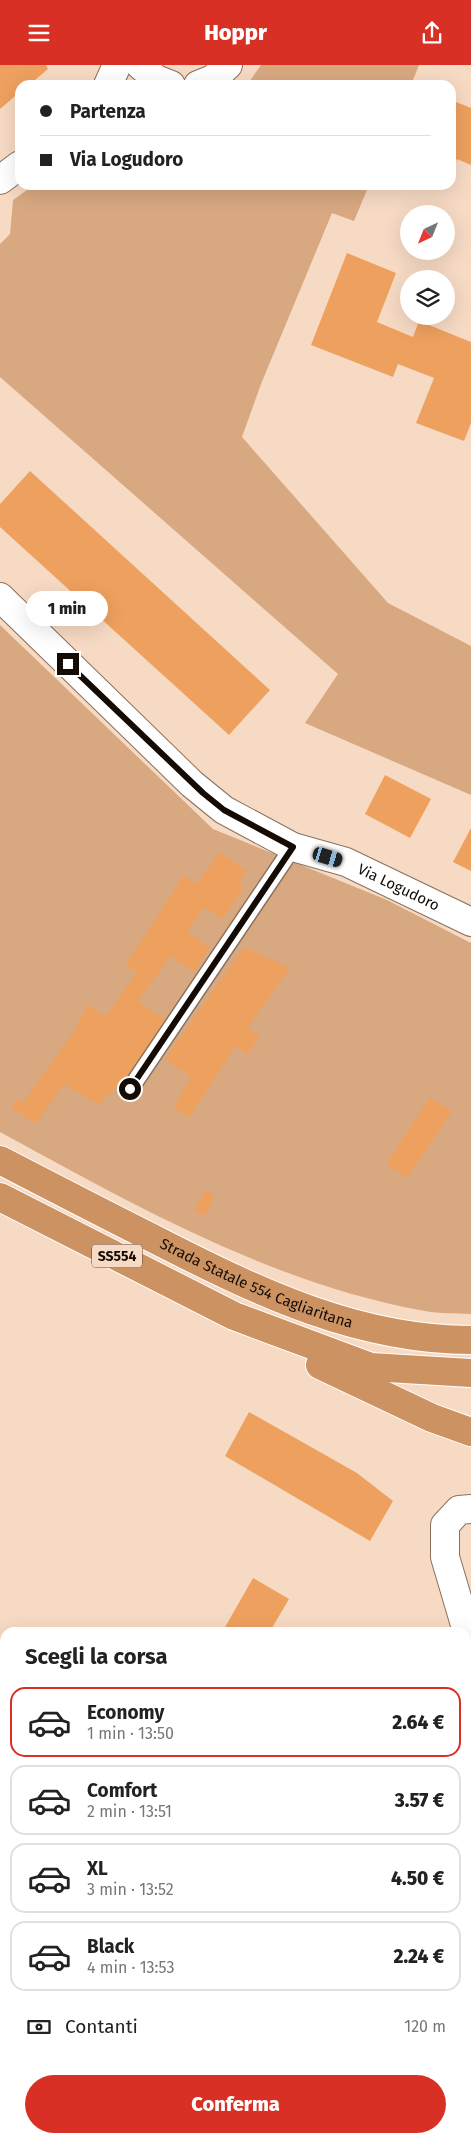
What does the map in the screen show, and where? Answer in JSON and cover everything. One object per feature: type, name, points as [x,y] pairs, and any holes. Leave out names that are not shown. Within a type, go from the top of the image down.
[{"type":"highway","name":"Strada Statale 554 Cagliaritana","points":[[0,1160],[232,1278],[308,1311],[365,1328],[440,1340],[471,1339]]},
{"type":"highway","name":"SS554","points":[[0,1197],[234,1315],[371,1367],[471,1373]]},
{"type":"highway","points":[[234,1315],[315,1362],[432,1418],[471,1432]]},
{"type":"street","points":[[110,80],[117,65]]},
{"type":"street","points":[[140,65],[148,74],[158,80]]},
{"type":"street","points":[[210,80],[228,65]]},
{"type":"street","points":[[0,180],[15,169]]},
{"type":"street","name":"Via Logudoro","points":[[0,597],[192,784],[224,810],[293,847],[346,862],[471,922]]},
{"type":"street","points":[[466,1627],[445,1557],[445,1525],[459,1509],[471,1509]]},
{"type":"lane","points":[[130,1089],[293,847]]},
{"type":"shaded area","points":[[261,65],[419,65],[413,80],[250,80]]},
{"type":"shaded area","points":[[27,190],[367,190],[354,221],[332,213],[261,384],[242,437],[388,603],[471,646],[471,795],[305,723],[338,674],[0,377],[0,244],[10,234],[13,200]]},
{"type":"shaded area","points":[[0,625],[213,829],[387,900],[471,943],[471,1314],[431,1312],[369,1299],[313,1282],[259,1262],[153,1214],[0,1132]]},
{"type":"building","points":[[0,65],[46,65],[48,69],[35,80],[15,80],[15,96],[0,109]]},
{"type":"building","points":[[456,102],[471,108],[471,165],[457,159],[456,162]]},
{"type":"building","points":[[347,253],[396,273],[377,322],[413,337],[418,325],[429,325],[471,342],[471,423],[464,441],[416,423],[434,378],[398,364],[393,377],[311,345]]},
{"type":"building","points":[[30,471],[270,690],[229,735],[0,527],[0,504]]},
{"type":"building","points":[[385,775],[431,799],[410,838],[365,814]]},
{"type":"building","points":[[471,828],[471,871],[453,862]]},
{"type":"building","points":[[219,852],[247,871],[238,882],[244,887],[222,919],[205,907],[187,931],[209,948],[195,972],[170,956],[138,1002],[165,1019],[132,1071],[98,1105],[64,1084],[36,1123],[11,1108],[17,1098],[23,1103],[71,1036],[88,1004],[106,1016],[137,972],[125,966],[184,875],[197,884]]},
{"type":"building","points":[[244,947],[290,968],[247,1028],[260,1036],[247,1055],[236,1046],[189,1117],[173,1108],[191,1077],[165,1059]]},
{"type":"building","points":[[430,1097],[452,1112],[407,1178],[386,1164]]},
{"type":"building","points":[[206,1190],[215,1197],[204,1216],[194,1210]]},
{"type":"building","points":[[249,1412],[357,1473],[393,1501],[370,1541],[225,1456]]},
{"type":"building","points":[[253,1578],[289,1599],[273,1627],[225,1627]]},
{"type":"route","points":[[68,664],[203,793],[224,810],[293,847],[130,1089]]}]
